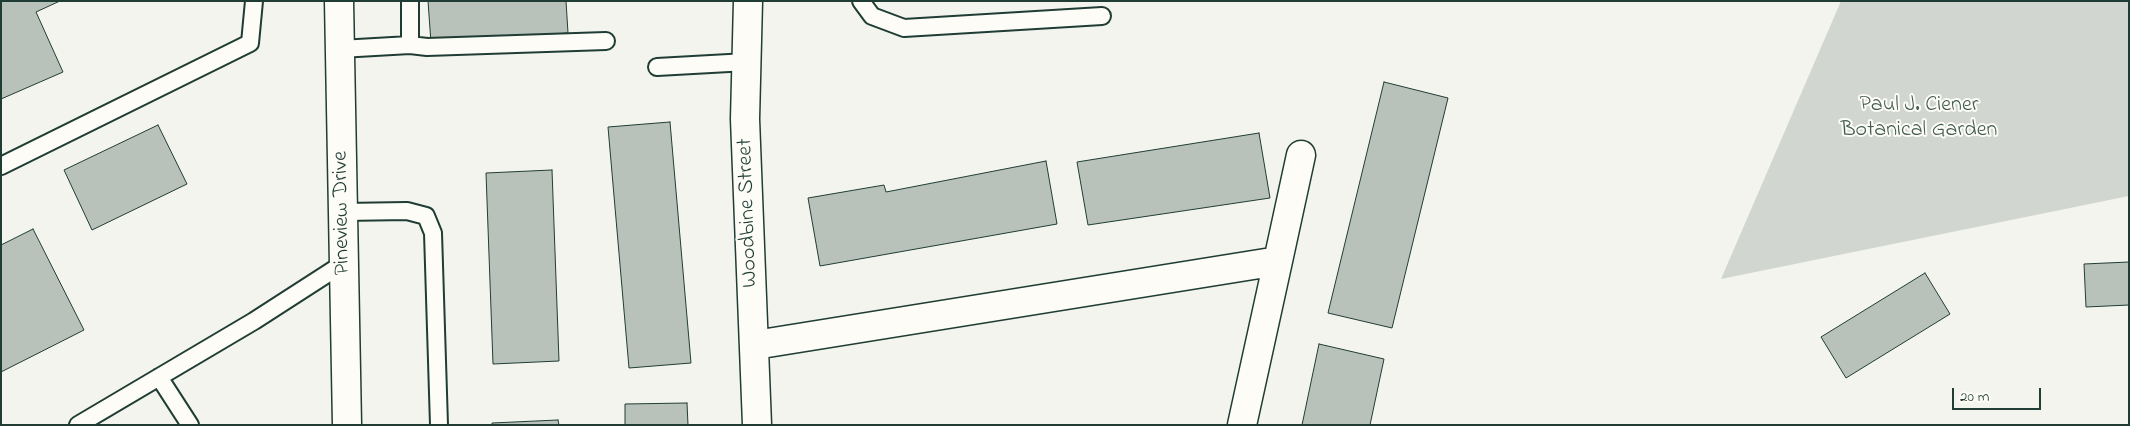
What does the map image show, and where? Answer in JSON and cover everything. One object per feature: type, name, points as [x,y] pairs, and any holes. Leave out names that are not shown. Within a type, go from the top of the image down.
[{"type":"street","name":"Pineview Drive","points":[[339,1],[347,425]]},
{"type":"street","name":"Woodbine Street","points":[[748,1],[746,119],[758,425]]},
{"type":"street","points":[[1242,425],[1300,155]]},
{"type":"street","points":[[755,345],[1278,261]]},
{"type":"lane","points":[[1,166],[250,43],[254,1]]},
{"type":"lane","points":[[410,1],[410,45]]},
{"type":"lane","points":[[861,1],[872,16],[904,28],[1102,16]]},
{"type":"lane","points":[[340,49],[410,45],[428,47],[606,41]]},
{"type":"lane","points":[[657,67],[747,62]]},
{"type":"lane","points":[[343,212],[407,211],[426,216],[433,233],[438,425]]},
{"type":"lane","points":[[78,425],[254,321],[344,263]]},
{"type":"lane","points":[[159,377],[190,425]]},
{"type":"green space","name":"Paul J. Ciener Botanical Garden","points":[[1841,1],[2129,1],[2129,196],[1721,279]]},
{"type":"building","points":[[1,1],[60,1],[36,12],[63,72],[1,99]]},
{"type":"building","points":[[428,1],[566,1],[568,33],[431,43]]},
{"type":"building","points":[[1384,82],[1448,98],[1392,328],[1328,313]]},
{"type":"building","points":[[670,122],[691,363],[629,368],[608,127]]},
{"type":"building","points":[[158,125],[187,184],[92,230],[64,170]]},
{"type":"building","points":[[1259,133],[1270,198],[1088,225],[1077,162]]},
{"type":"building","points":[[1046,161],[1057,224],[820,266],[808,198],[884,185],[886,192]]},
{"type":"building","points":[[552,170],[559,361],[493,364],[486,173]]},
{"type":"building","points":[[33,229],[84,330],[1,372],[1,245]]},
{"type":"building","points":[[2129,262],[2129,305],[2086,307],[2084,264]]},
{"type":"building","points":[[1925,273],[1950,314],[1846,378],[1821,337]]},
{"type":"building","points":[[1319,344],[1384,359],[1370,425],[1302,425]]},
{"type":"building","points":[[687,403],[688,425],[625,425],[625,404]]},
{"type":"building","points":[[558,420],[559,425],[492,425],[492,423]]}]
